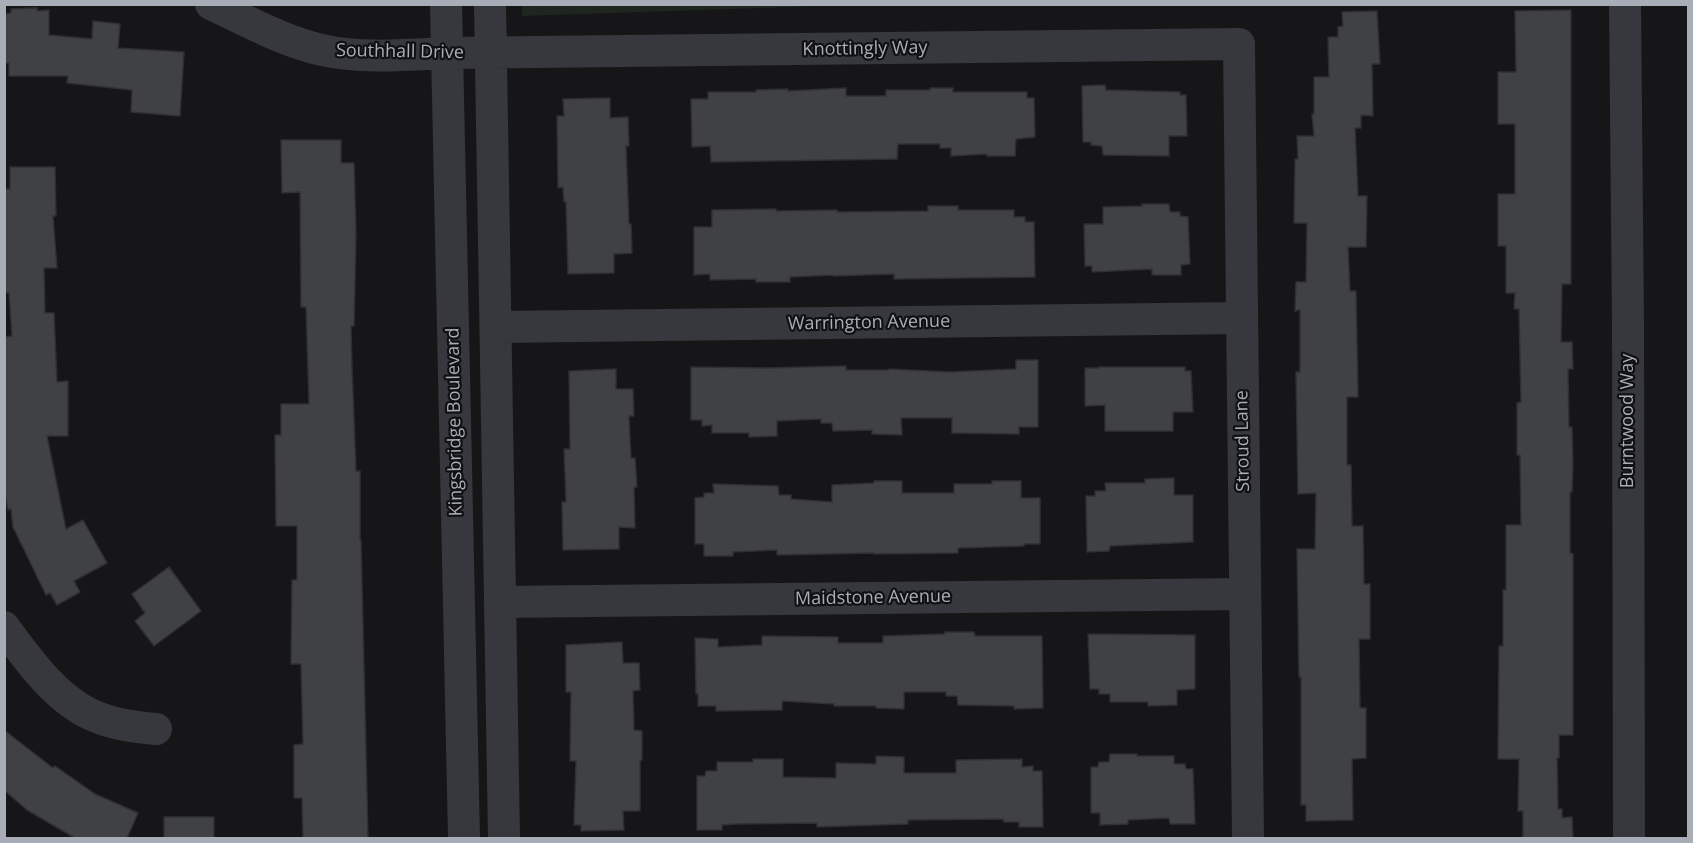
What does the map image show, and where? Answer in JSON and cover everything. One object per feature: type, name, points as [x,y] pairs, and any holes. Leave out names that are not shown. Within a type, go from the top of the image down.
[{"type":"street","name":"Southhall Drive","points":[[211,4],[300,44],[345,54],[491,52]]},
{"type":"street","name":"Kingsbridge Boulevard","points":[[446,4],[464,838]]},
{"type":"street","points":[[490,4],[504,838]]},
{"type":"street","name":"Burntwood Way","points":[[1625,4],[1629,838]]},
{"type":"street","name":"Knottingly Way","points":[[491,52],[1239,44]]},
{"type":"street","name":"Stroud Lane","points":[[1239,44],[1248,838]]},
{"type":"street","name":"Warrington Avenue","points":[[496,327],[1242,318]]},
{"type":"street","name":"Maidstone Avenue","points":[[500,602],[1245,594]]},
{"type":"street","points":[[4,627],[36,669],[69,702],[96,717],[124,726],[156,729]]},
{"type":"shaded area","points":[[522,4],[850,4],[850,5],[522,16]]},
{"type":"building","points":[[37,8],[37,11],[49,10],[49,35],[92,39],[93,21],[120,24],[118,48],[184,52],[180,116],[131,112],[132,90],[67,83],[68,76],[9,76],[9,63],[4,63],[4,14],[11,13],[11,9]]},
{"type":"building","points":[[1571,10],[1571,284],[1562,284],[1561,342],[1572,342],[1573,369],[1568,369],[1569,427],[1572,427],[1573,464],[1572,492],[1570,492],[1570,553],[1573,554],[1573,735],[1559,735],[1559,758],[1557,758],[1558,809],[1562,809],[1562,818],[1572,817],[1573,838],[1523,838],[1523,811],[1518,811],[1519,759],[1498,759],[1499,646],[1503,646],[1506,525],[1521,525],[1517,403],[1521,402],[1519,309],[1514,309],[1515,293],[1506,293],[1506,246],[1498,246],[1498,194],[1515,194],[1515,124],[1498,124],[1498,72],[1516,72],[1515,11]]},
{"type":"building","points":[[1377,11],[1380,64],[1372,64],[1373,116],[1361,115],[1361,128],[1355,128],[1358,196],[1367,196],[1366,247],[1348,247],[1350,291],[1356,291],[1358,397],[1347,397],[1347,465],[1351,465],[1352,526],[1363,526],[1364,584],[1370,584],[1370,639],[1359,639],[1360,708],[1366,708],[1366,758],[1352,759],[1353,820],[1306,821],[1306,805],[1301,805],[1301,677],[1299,677],[1297,549],[1315,549],[1316,493],[1298,494],[1296,372],[1300,372],[1300,310],[1295,311],[1296,282],[1306,282],[1307,223],[1294,223],[1297,136],[1314,136],[1312,114],[1314,114],[1314,77],[1329,77],[1328,37],[1338,37],[1338,27],[1343,26],[1342,12]]},
{"type":"building","points":[[1105,85],[1106,90],[1180,92],[1180,95],[1186,95],[1187,136],[1169,136],[1169,156],[1103,155],[1102,146],[1083,142],[1082,86]]},
{"type":"building","points":[[846,88],[846,96],[886,96],[886,90],[930,90],[930,88],[953,88],[953,92],[1027,92],[1027,98],[1034,98],[1035,137],[1016,139],[1015,156],[987,156],[987,154],[951,156],[951,148],[940,148],[940,144],[898,144],[897,159],[711,162],[710,146],[692,147],[691,99],[708,99],[708,92]]},
{"type":"building","points":[[610,98],[610,118],[628,117],[629,146],[626,146],[632,253],[614,254],[614,273],[568,274],[566,202],[564,202],[563,187],[558,188],[557,116],[564,116],[563,99]]},
{"type":"building","points":[[281,140],[341,140],[341,163],[354,163],[356,234],[354,326],[351,326],[356,471],[360,471],[368,838],[303,838],[302,798],[294,798],[294,745],[303,744],[301,664],[291,664],[292,580],[297,580],[297,526],[276,526],[275,435],[281,435],[281,404],[309,404],[306,307],[301,307],[300,192],[282,193]]},
{"type":"building","points":[[10,167],[55,167],[56,216],[53,216],[57,268],[44,268],[45,313],[54,313],[57,382],[68,381],[68,436],[47,436],[66,529],[83,520],[107,563],[74,581],[80,592],[57,605],[50,593],[46,595],[13,527],[11,509],[8,510],[4,487],[4,337],[12,336],[9,293],[4,292],[4,189],[10,189]]},
{"type":"building","points":[[1142,204],[1169,204],[1170,212],[1180,212],[1180,216],[1188,217],[1190,264],[1181,265],[1181,275],[1152,275],[1152,269],[1092,272],[1092,266],[1085,266],[1084,224],[1103,224],[1103,207],[1142,206]]},
{"type":"building","points":[[928,206],[958,206],[958,210],[1014,210],[1014,217],[1025,217],[1025,222],[1034,222],[1035,277],[894,279],[894,274],[833,275],[790,277],[790,282],[756,282],[756,279],[710,280],[710,274],[694,275],[694,227],[712,227],[712,210],[928,211]]},
{"type":"building","points":[[1016,360],[1038,360],[1038,427],[1019,427],[1019,434],[952,433],[952,418],[901,418],[902,435],[872,434],[872,430],[833,431],[832,423],[821,423],[821,419],[777,421],[777,436],[749,437],[749,433],[712,433],[712,425],[702,426],[702,420],[691,420],[691,367],[846,366],[846,370],[889,369],[949,372],[1016,369]]},
{"type":"building","points":[[1185,367],[1185,371],[1191,371],[1193,412],[1173,412],[1173,431],[1105,431],[1105,405],[1085,406],[1085,368]]},
{"type":"building","points":[[616,369],[616,389],[633,389],[634,416],[629,416],[631,458],[635,458],[637,487],[634,487],[635,528],[619,527],[619,549],[563,550],[562,502],[566,502],[564,449],[570,449],[569,371]]},
{"type":"building","points":[[1174,478],[1174,495],[1193,495],[1193,542],[1110,546],[1109,551],[1087,552],[1086,496],[1095,496],[1095,491],[1106,491],[1105,483],[1145,483],[1145,479]]},
{"type":"building","points":[[874,481],[902,481],[902,493],[954,493],[954,484],[1021,481],[1021,498],[1040,498],[1040,544],[958,548],[958,553],[777,555],[777,550],[733,552],[733,556],[704,556],[704,544],[695,544],[695,498],[704,497],[704,493],[714,493],[713,484],[778,486],[779,495],[791,495],[791,499],[832,502],[832,485],[874,483]]},
{"type":"building","points":[[169,567],[201,611],[154,646],[135,621],[145,613],[132,594]]},
{"type":"building","points":[[945,632],[974,632],[975,636],[1042,636],[1043,708],[1014,709],[1014,706],[958,705],[957,696],[946,696],[946,692],[904,692],[904,709],[782,701],[782,710],[716,711],[716,706],[698,706],[695,638],[718,639],[718,647],[762,645],[762,636],[838,637],[838,643],[883,643],[883,636],[945,634]]},
{"type":"building","points":[[1088,634],[1195,635],[1195,689],[1177,690],[1177,705],[1148,706],[1148,702],[1110,702],[1110,694],[1099,694],[1099,689],[1090,689]]},
{"type":"building","points":[[622,642],[623,663],[639,663],[640,690],[633,691],[634,730],[642,731],[640,811],[623,811],[624,830],[581,831],[581,825],[574,825],[576,761],[570,761],[571,692],[566,692],[566,645]]},
{"type":"building","points":[[4,730],[53,768],[55,766],[95,794],[138,813],[127,838],[75,838],[27,810],[4,790]]},
{"type":"building","points":[[1110,754],[1174,756],[1174,764],[1185,764],[1186,769],[1193,769],[1195,824],[1170,824],[1169,818],[1128,820],[1128,824],[1100,825],[1100,813],[1091,813],[1091,767],[1098,767],[1099,762],[1109,762]]},
{"type":"building","points":[[876,756],[904,757],[904,773],[956,773],[956,760],[1022,759],[1022,767],[1033,766],[1033,771],[1042,771],[1043,827],[1019,827],[1019,822],[1004,822],[1003,819],[908,820],[908,824],[817,827],[817,823],[736,824],[722,825],[722,830],[697,830],[697,776],[705,776],[706,771],[717,771],[717,762],[783,759],[783,777],[836,778],[836,763],[876,764]]},
{"type":"building","points":[[164,817],[214,817],[214,838],[164,838]]}]
